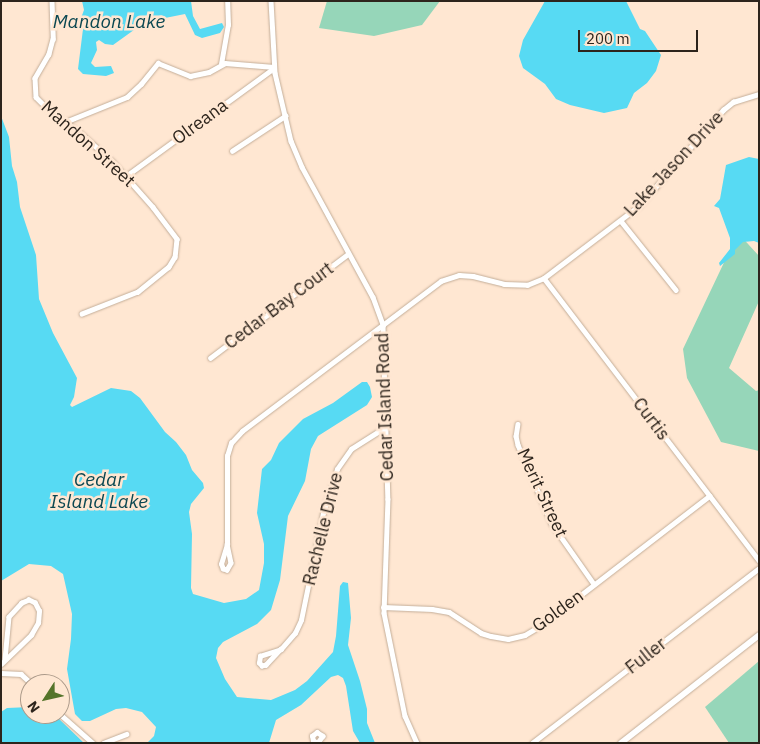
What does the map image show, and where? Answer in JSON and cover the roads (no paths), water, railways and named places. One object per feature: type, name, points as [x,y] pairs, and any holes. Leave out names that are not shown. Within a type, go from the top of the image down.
[{"type":"street","name":"Mandon Street","points":[[52,1],[53,39],[49,54],[35,78],[34,88],[42,103],[85,137],[126,176],[177,239],[175,257],[169,267],[138,292],[82,314]]},
{"type":"street","points":[[222,64],[228,25],[226,1]]},
{"type":"street","name":"Cedar Island Road","points":[[271,1],[274,68],[297,156],[376,303],[383,325],[388,506],[384,607],[387,636],[405,716],[417,743]]},
{"type":"street","points":[[65,122],[127,97],[141,84],[158,63],[190,76],[209,72],[222,64],[274,68]]},
{"type":"street","name":"Olreana","points":[[126,176],[274,68]]},
{"type":"street","name":"Lake Jason Drive","points":[[227,544],[226,462],[228,450],[242,431],[433,287],[450,277],[473,276],[504,284],[528,285],[544,278],[639,206],[723,110],[733,102],[759,94]]},
{"type":"street","points":[[232,150],[285,116]]},
{"type":"street","points":[[620,221],[676,290]]},
{"type":"street","name":"Cedar Bay Court","points":[[210,358],[348,254]]},
{"type":"street","name":"Curtis","points":[[544,278],[759,560]]},
{"type":"street","name":"Merit Street","points":[[518,424],[516,436],[518,445],[552,524],[594,584]]},
{"type":"street","name":"Rachelle Drive","points":[[281,649],[260,656],[258,663],[262,666],[266,665],[281,649],[293,636],[301,620],[325,506],[339,464],[351,449],[387,426]]},
{"type":"street","name":"Golden","points":[[384,607],[432,608],[449,612],[481,633],[508,639],[525,635],[543,624],[709,496]]},
{"type":"street","points":[[227,544],[231,564],[226,570],[221,562],[227,544]]},
{"type":"street","name":"Fuller","points":[[532,742],[759,568]]},
{"type":"street","points":[[1,664],[31,635],[38,622],[39,611],[35,602],[29,600],[22,603],[9,617],[5,659]]},
{"type":"street","points":[[621,743],[759,635]]},
{"type":"street","points":[[1,672],[21,674]]},
{"type":"street","points":[[70,723],[92,743]]},
{"type":"street","points":[[103,743],[126,734]]},
{"type":"water","name":"Mandon Lake","points":[[82,1],[191,1],[193,16],[200,29],[222,23],[224,27],[220,33],[202,38],[195,35],[185,14],[145,22],[113,45],[105,44],[99,40],[96,42],[97,50],[91,63],[95,67],[111,66],[114,73],[106,76],[83,74],[78,69],[83,29],[81,18],[84,10]]},
{"type":"water","points":[[545,1],[626,1],[640,29],[645,31],[661,55],[656,71],[647,83],[634,93],[627,108],[604,113],[570,105],[556,99],[545,84],[523,68],[519,56],[523,40]]},
{"type":"water","name":"Cedar Island Lake","points":[[1,116],[9,137],[12,166],[17,182],[20,207],[36,255],[39,299],[53,333],[77,378],[74,397],[70,405],[72,407],[111,388],[131,391],[140,398],[165,432],[176,442],[186,455],[192,470],[203,483],[204,488],[191,504],[189,512],[192,534],[191,588],[193,594],[224,603],[246,599],[259,590],[264,563],[264,544],[257,513],[262,469],[271,460],[279,443],[303,419],[333,403],[362,382],[367,382],[370,387],[372,397],[367,405],[318,436],[311,449],[305,481],[288,516],[280,580],[271,610],[257,624],[223,642],[218,648],[216,658],[225,679],[237,697],[271,700],[295,690],[307,681],[333,652],[340,586],[343,582],[348,583],[351,618],[348,645],[367,709],[367,723],[375,743],[360,743],[353,731],[346,686],[343,678],[338,675],[331,677],[301,705],[276,720],[269,743],[147,743],[154,736],[156,727],[142,712],[126,708],[116,709],[90,721],[82,721],[75,714],[70,674],[68,674],[67,669],[72,614],[63,574],[51,566],[29,564],[1,581]]},
{"type":"water","points":[[749,157],[759,159],[759,243],[754,241],[743,242],[735,250],[735,254],[720,266],[719,263],[730,249],[730,238],[719,208],[714,206],[720,199],[726,165]]},
{"type":"water","points":[[20,707],[20,724],[64,724],[84,743],[1,743],[1,712],[7,708]]}]
